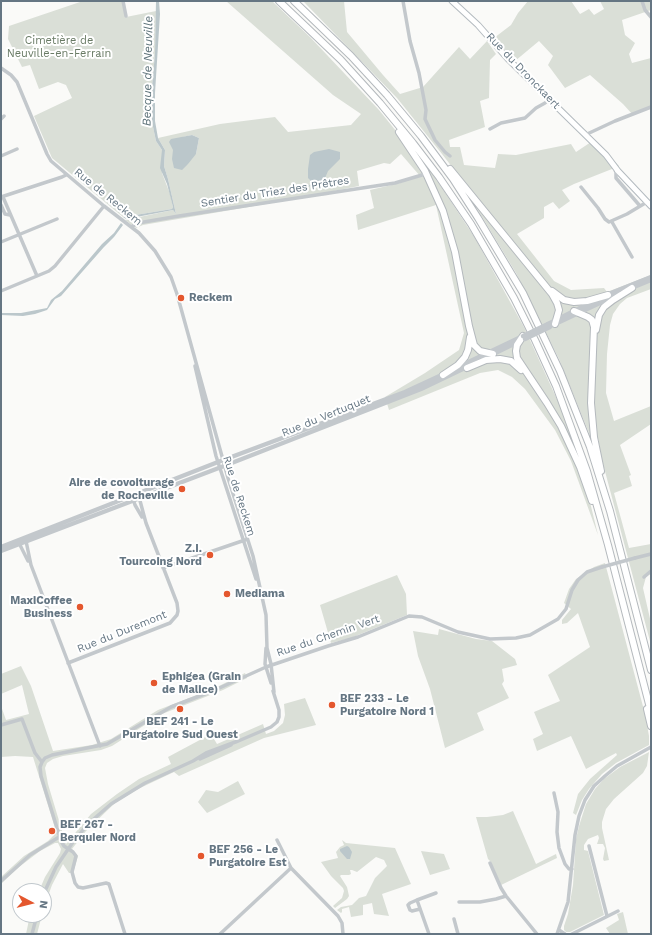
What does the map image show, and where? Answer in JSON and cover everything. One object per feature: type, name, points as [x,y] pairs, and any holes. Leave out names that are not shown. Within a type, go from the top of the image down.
[{"type":"highway","points":[[279,1],[321,40],[364,84],[407,135],[439,177],[474,230],[506,284],[538,347],[561,400],[587,471],[608,545],[651,712]]},
{"type":"highway","points":[[294,1],[332,37],[406,114],[539,278],[557,303],[559,310],[552,324]]},
{"type":"highway","points":[[375,82],[421,136],[453,180],[493,241],[544,334],[590,447],[610,511],[651,670]]},
{"type":"highway","points":[[364,84],[412,149],[437,196],[445,215],[452,242],[469,326],[475,346],[480,351],[490,354]]},
{"type":"highway","points":[[539,278],[559,297],[569,302],[583,302],[608,295]]},
{"type":"highway","points":[[593,359],[597,321],[601,311],[610,301],[632,288]]},
{"type":"highway","points":[[577,312],[586,315],[593,323],[591,393],[593,424],[595,444],[608,496],[610,511]]},
{"type":"highway","points":[[443,375],[458,364],[466,355],[470,344],[469,326]]},
{"type":"highway","points":[[524,337],[518,342],[516,350],[517,358],[554,414],[572,449],[585,480],[601,529],[608,545]]},
{"type":"highway","points":[[467,368],[489,360],[506,360],[515,364],[536,387]]},
{"type":"highway","points":[[647,695],[647,708],[651,726]]},
{"type":"main road","name":"Rue du Dronckaert","points":[[452,1],[478,25],[503,53],[592,142],[608,156],[618,171],[651,206]]},
{"type":"street","points":[[123,1],[126,16]]},
{"type":"street","points":[[403,1],[411,46],[419,73],[426,110],[425,119],[435,140],[450,156]]},
{"type":"street","points":[[642,1],[645,10],[651,17]]},
{"type":"street","name":"Rue de Reckem","points":[[1,68],[12,76],[18,84],[49,158],[66,175],[131,227],[153,248],[169,273],[176,292],[190,347],[202,384],[220,461],[246,540],[264,603],[267,618],[265,659],[274,692]]},
{"type":"street","points":[[490,129],[501,123],[525,118],[536,108],[546,103],[550,99]]},
{"type":"street","points":[[586,135],[622,118],[651,107]]},
{"type":"street","points":[[1,119],[4,116]]},
{"type":"street","points":[[1,156],[17,149]]},
{"type":"street","points":[[618,171],[616,173],[616,178],[640,206]]},
{"type":"street","points":[[37,276],[2,197],[66,175]]},
{"type":"street","name":"Sentier du Triez des Prêtres","points":[[131,227],[138,223],[395,183],[422,175]]},
{"type":"street","points":[[581,188],[598,208],[604,219],[612,222],[632,257]]},
{"type":"street","points":[[612,222],[647,202]]},
{"type":"street","points":[[1,205],[5,214],[10,215]]},
{"type":"street","points":[[1,291],[49,271],[58,264],[104,206]]},
{"type":"street","points":[[1,242],[57,218]]},
{"type":"street","name":"Rue du Vertuquet","points":[[577,312],[608,295],[651,277]]},
{"type":"street","name":"Rue du Vertuquet","points":[[1,548],[26,540],[133,498],[222,467],[421,389],[467,368],[490,354],[524,337],[651,280]]},
{"type":"street","name":"Rue du Vertuquet","points":[[139,496],[220,461],[392,397],[518,342]]},
{"type":"street","name":"Rue du Duremont","points":[[68,663],[170,623],[174,620],[178,613],[178,606],[146,523],[139,496]]},
{"type":"street","name":"Rue du Duremont","points":[[133,498],[146,523]]},
{"type":"street","points":[[26,540],[31,565]]},
{"type":"street","points":[[163,568],[246,540]]},
{"type":"street","points":[[19,542],[31,565],[100,746]]},
{"type":"street","name":"Rue du Vertuquet","points":[[1,551],[19,542]]},
{"type":"street","name":"Rue du Chemin Vert","points":[[42,762],[45,758],[50,756],[100,746],[113,741],[167,708],[215,690],[271,665],[328,646],[358,638],[411,616],[422,617],[458,632],[488,638],[509,639],[527,636],[558,619],[566,609],[572,590],[578,580],[587,572],[602,566],[651,554]]},
{"type":"street","points":[[644,577],[651,572]]},
{"type":"street","name":"Rue de Reckem","points":[[266,643],[271,665],[274,692]]},
{"type":"street","points":[[49,883],[68,849],[78,836],[96,817],[121,797],[145,783],[194,761],[214,754],[238,741],[271,727],[277,722],[279,713],[274,692]]},
{"type":"street","points":[[1,725],[22,719],[35,752],[42,762],[40,769],[41,776],[59,837],[64,846],[76,856],[72,872],[77,886],[83,888],[106,883],[110,885],[125,934]]},
{"type":"street","points":[[565,934],[558,932],[568,902],[575,835],[579,816],[585,800],[600,780],[617,766],[651,747]]},
{"type":"street","points":[[554,793],[558,812],[557,836],[559,848],[565,864],[572,869]]},
{"type":"street","points":[[1,881],[30,855],[59,837]]},
{"type":"street","points":[[277,840],[292,868],[338,916],[342,923],[343,934]]},
{"type":"street","points":[[589,846],[607,916]]},
{"type":"street","points":[[490,863],[506,896],[537,934]]},
{"type":"street","points":[[220,934],[292,868]]},
{"type":"street","points":[[420,909],[412,911],[408,905],[436,893]]},
{"type":"street","points":[[460,902],[480,902],[506,896]]},
{"type":"street","points":[[417,900],[429,934]]},
{"type":"street","points":[[572,934],[618,911]]},
{"type":"street","points":[[454,919],[458,934]]},
{"type":"street","points":[[32,934],[35,923]]},
{"type":"green space","name":"Cimetière de Neuville-en-Ferrain","points":[[83,1],[122,1],[126,17],[156,11],[155,53],[152,87],[152,122],[156,141],[162,150],[162,173],[170,194],[173,207],[172,209],[123,217],[52,158],[34,116],[72,98],[66,85],[58,82],[39,89],[30,65],[22,67],[8,39],[9,26]]},
{"type":"green space","points":[[226,1],[272,1],[310,37],[379,110],[396,131],[421,171],[427,167],[444,191],[475,238],[525,329],[560,406],[578,454],[574,459],[588,494],[598,535],[571,461],[555,430],[525,389],[512,377],[498,370],[480,373],[389,410],[385,397],[459,350],[464,333],[436,205],[358,230],[356,215],[374,208],[370,190],[400,183],[420,176],[401,154],[390,164],[384,163],[357,171],[359,186],[329,192],[329,195],[313,196],[143,225],[136,228],[125,220],[173,210],[176,214],[164,166],[165,150],[158,138],[220,124],[275,117],[288,132],[351,125],[361,114],[333,95]],"holes":[[[192,135],[199,138],[196,154],[173,159],[173,150],[183,137]]]},
{"type":"green space","points":[[303,1],[344,1],[347,32],[400,94],[423,87],[459,47],[470,59],[487,41],[496,54],[490,60],[489,98],[480,101],[485,127],[449,140],[450,147],[460,147],[464,165],[495,168],[498,154],[516,155],[571,144],[576,152],[594,140],[619,166],[562,190],[570,201],[559,209],[553,202],[544,207],[544,218],[517,234],[554,281],[571,290],[604,288],[607,292],[651,275],[651,289],[627,298],[620,304],[613,314],[610,325],[607,354],[606,393],[614,421],[651,406],[651,424],[620,445],[631,475],[629,476],[632,486],[614,493],[629,548],[651,544],[651,573],[646,577],[643,588],[651,623],[651,645],[602,460],[598,438],[591,438],[559,359],[516,273],[473,202],[477,199],[397,98]]},
{"type":"green space","points":[[528,1],[571,1],[580,14],[589,9],[594,15],[604,9],[600,1],[651,1],[651,10],[622,20],[625,35],[635,43],[629,54],[632,63],[651,58],[651,108],[633,115],[623,104],[590,75],[565,88],[548,65],[553,56],[539,41],[515,61],[494,38],[511,25],[518,13]]},
{"type":"green space","points":[[605,563],[645,714],[649,745],[616,763],[602,774],[582,800],[576,815],[573,813],[578,794],[590,779],[617,755],[616,753],[586,769],[571,736],[537,751],[533,739],[543,734],[534,712],[560,701],[548,675],[590,647],[578,613],[567,623],[562,624],[562,620],[571,609],[564,603],[569,589],[576,579],[594,567]]},
{"type":"green space","points":[[397,575],[406,594],[407,615],[351,638],[331,643],[320,605]]},
{"type":"green space","points":[[439,629],[476,639],[492,641],[515,659],[517,665],[502,669],[504,681],[502,684],[509,698],[477,713],[484,730],[445,748],[430,689],[418,656],[413,631],[438,635]]},
{"type":"green space","points":[[21,666],[31,686],[53,751],[92,745],[111,739],[158,710],[215,688],[245,673],[247,678],[223,690],[162,714],[112,746],[101,750],[63,756],[53,759],[47,763],[45,768],[48,784],[66,844],[91,814],[117,794],[139,779],[171,764],[168,757],[211,734],[217,744],[263,724],[266,734],[274,731],[283,723],[285,715],[284,704],[305,698],[316,725],[264,738],[179,776],[174,772],[138,789],[115,803],[86,831],[72,849],[78,856],[73,873],[69,873],[63,864],[52,885],[52,883],[42,883],[60,853],[61,849],[58,843],[55,843],[40,851],[19,867],[1,884],[1,877],[24,856],[48,841],[54,835],[55,828],[33,757],[1,757],[1,706],[6,720],[29,714],[22,685],[1,694],[1,674]]},
{"type":"green space","points":[[649,752],[647,766],[643,773],[614,799],[606,809],[602,822],[602,828],[609,860],[604,861],[603,859],[605,848],[603,844],[597,844],[599,838],[598,835],[588,839],[584,845],[584,850],[588,851],[604,915],[570,932],[566,932],[564,930],[564,926],[568,914],[573,885],[576,839],[586,804],[595,789],[604,779],[620,767]]},
{"type":"green space","points":[[238,781],[245,794],[207,813],[198,802],[206,790],[218,792]]},
{"type":"green space","points":[[513,811],[536,864],[556,854],[557,858],[501,885],[491,862],[488,859],[476,817],[503,815]]},
{"type":"green space","points":[[342,840],[346,843],[395,848],[411,884],[382,894],[389,916],[374,914],[372,903],[363,905],[363,915],[351,917],[349,907],[342,909],[341,913],[337,910],[341,907],[352,905],[359,898],[366,896],[375,878],[387,866],[384,860],[376,857],[357,872],[350,870],[351,874],[340,876],[347,887],[349,896],[335,908],[333,906],[342,898],[344,891],[321,862],[338,858],[336,852],[344,845]]},
{"type":"green space","points":[[421,851],[444,854],[450,869],[430,875]]},
{"type":"green space","points":[[623,912],[628,934],[610,934],[606,928],[619,920],[617,914]]},
{"type":"green space","points":[[28,923],[40,923],[37,934],[26,934]]},
{"type":"shaded area","points":[[156,1],[159,1],[160,14],[155,93],[155,121],[158,138],[165,150],[164,166],[176,214],[173,210],[126,219],[123,217],[172,209],[173,207],[167,184],[160,168],[162,150],[156,141],[152,122]]},
{"type":"shaded area","points":[[192,135],[199,138],[196,154],[182,170],[174,168],[172,159],[173,150],[169,142],[171,139]]},
{"type":"shaded area","points":[[329,149],[340,152],[340,159],[328,171],[323,183],[307,187],[311,184],[308,178],[310,155],[314,152]]},
{"type":"shaded area","points":[[121,223],[123,225],[114,237],[61,296],[55,299],[47,310],[23,316],[1,315],[1,313],[21,313],[47,308],[51,300],[62,291],[102,244],[114,233]]},
{"type":"shaded area","points":[[347,846],[352,852],[350,859],[347,859],[340,851],[340,849]]},
{"type":"place","name":"Reckem","points":[[181,298]]},
{"type":"place","name":"Aire de covoiturage de Rocheville","points":[[182,489]]},
{"type":"place","name":"Z.I. Tourcoing Nord","points":[[210,555]]},
{"type":"place","name":"Mediama","points":[[227,594]]},
{"type":"place","name":"MaxiCoffee Business","points":[[80,607]]},
{"type":"place","name":"Ephigea (Grain de Malice)","points":[[154,683]]},
{"type":"place","name":"BEF 233 - Le Purgatoire Nord 1","points":[[332,705]]},
{"type":"place","name":"BEF 241 - Le Purgatoire Sud Ouest","points":[[180,709]]},
{"type":"place","name":"BEF 267 - Berquier Nord","points":[[52,831]]},
{"type":"place","name":"BEF 256 - Le Purgatoire Est","points":[[201,856]]},
{"type":"water label","name":"Becque de Neuville","points":[[148,71]]}]
